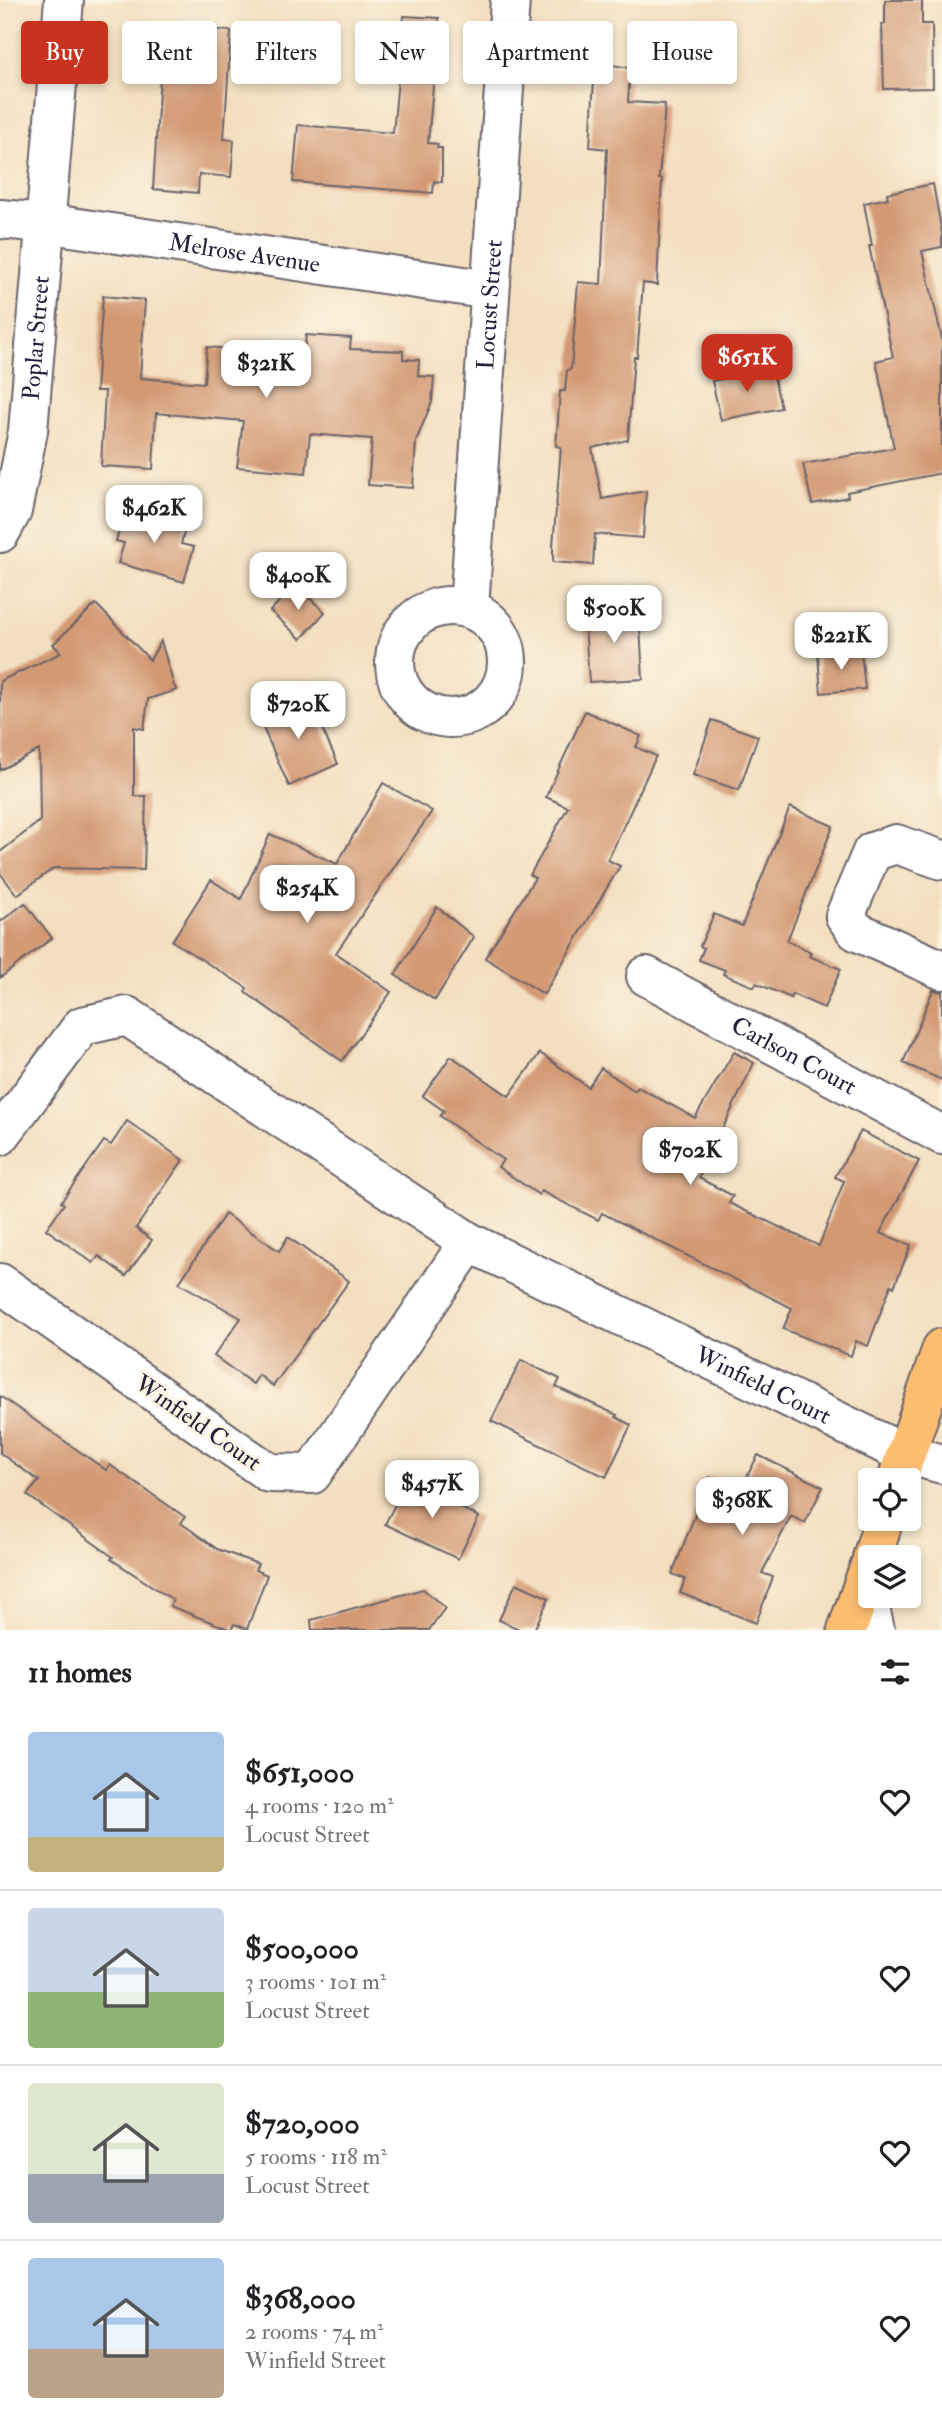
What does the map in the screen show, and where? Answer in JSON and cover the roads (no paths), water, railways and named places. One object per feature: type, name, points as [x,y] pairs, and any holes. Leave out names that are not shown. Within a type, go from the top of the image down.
[{"type":"main road","points":[[901,1467],[942,1348]]},
{"type":"main road","points":[[847,1630],[858,1599]]},
{"type":"street","name":"Poplar Street","points":[[0,533],[12,511],[28,431],[64,0]]},
{"type":"street","name":"Locust Street","points":[[469,608],[510,0]]},
{"type":"street","name":"Melrose Avenue","points":[[0,219],[45,223],[490,290]]},
{"type":"street","points":[[942,860],[896,844],[872,852],[845,916],[856,931],[942,970]]},
{"type":"street","name":"Carlson Court","points":[[646,976],[942,1135]]},
{"type":"street","name":"Winfield Court","points":[[0,1136],[82,1026],[127,1016],[469,1242],[901,1467],[942,1464]]},
{"type":"street","name":"Winfield Court","points":[[0,1283],[269,1474],[312,1474],[469,1242]]},
{"type":"street","points":[[873,1608],[875,1630]]}]
